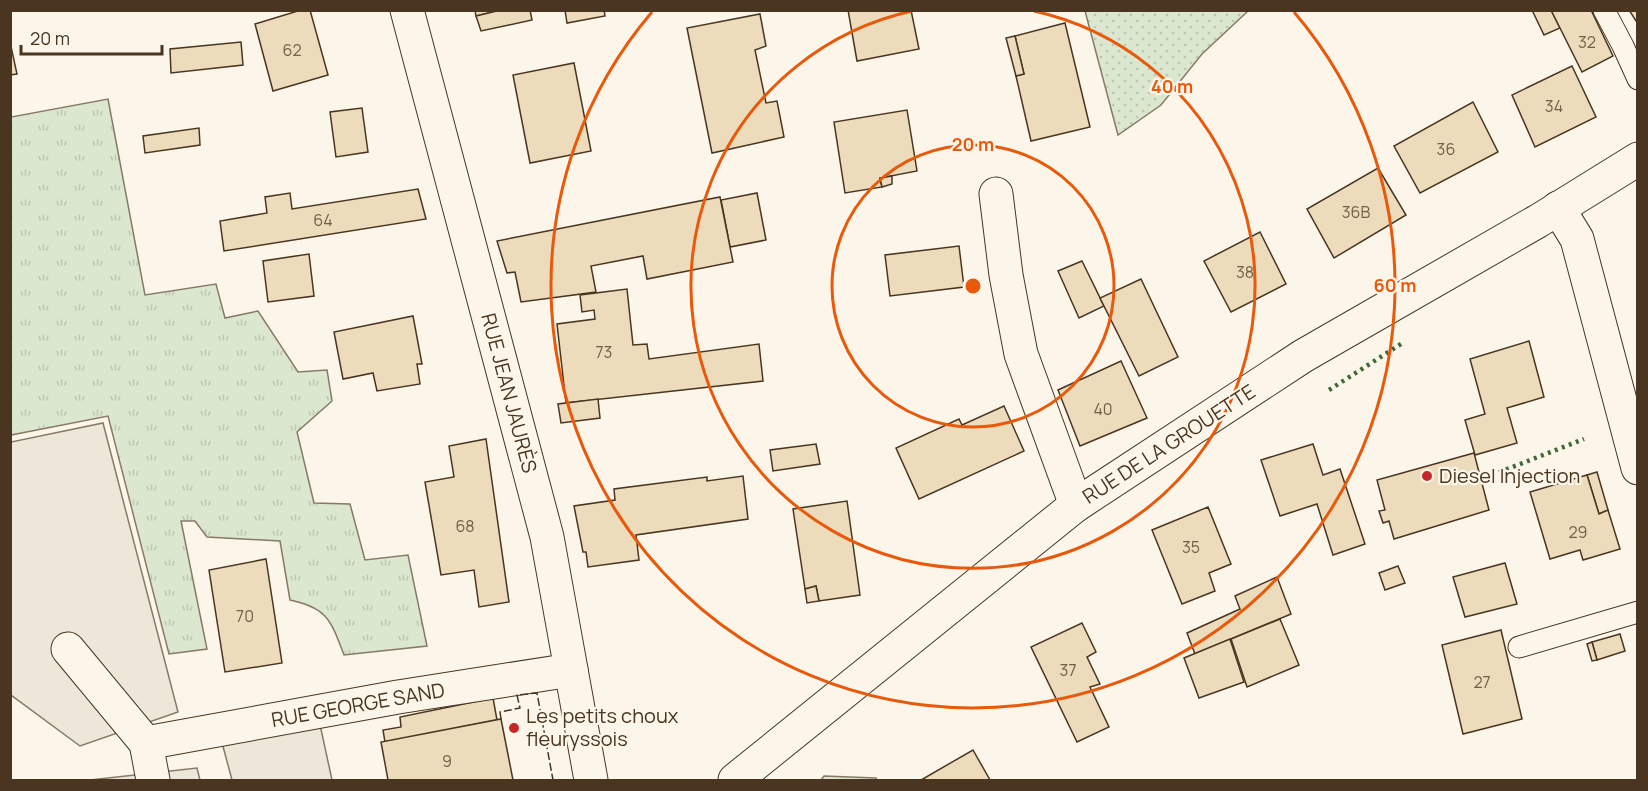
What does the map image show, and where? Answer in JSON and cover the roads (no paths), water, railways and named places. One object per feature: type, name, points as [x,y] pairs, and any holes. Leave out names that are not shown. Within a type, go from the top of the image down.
[{"type":"street","name":"RUE JEAN JAURÈS","points":[[407,10],[547,537],[591,780]]},
{"type":"street","name":"RUE DE LA GROUETTE","points":[[735,780],[1076,505],[1303,356],[1538,221],[1638,159]]},
{"type":"street","points":[[996,195],[1005,275],[1021,354],[1076,505]]},
{"type":"street","points":[[1558,208],[1577,239],[1638,468]]},
{"type":"street","points":[[68,649],[146,743],[153,780]]},
{"type":"street","name":"RUE GEORGE SAND","points":[[146,743],[398,696],[571,670]]},
{"type":"lane","points":[[1604,10],[1638,79]]},
{"type":"lane","points":[[1520,647],[1638,612]]},
{"type":"place","name":"Diesel Injection","points":[[1427,476]]},
{"type":"place","name":"Les petits choux fleuryssois","points":[[514,728]]}]
